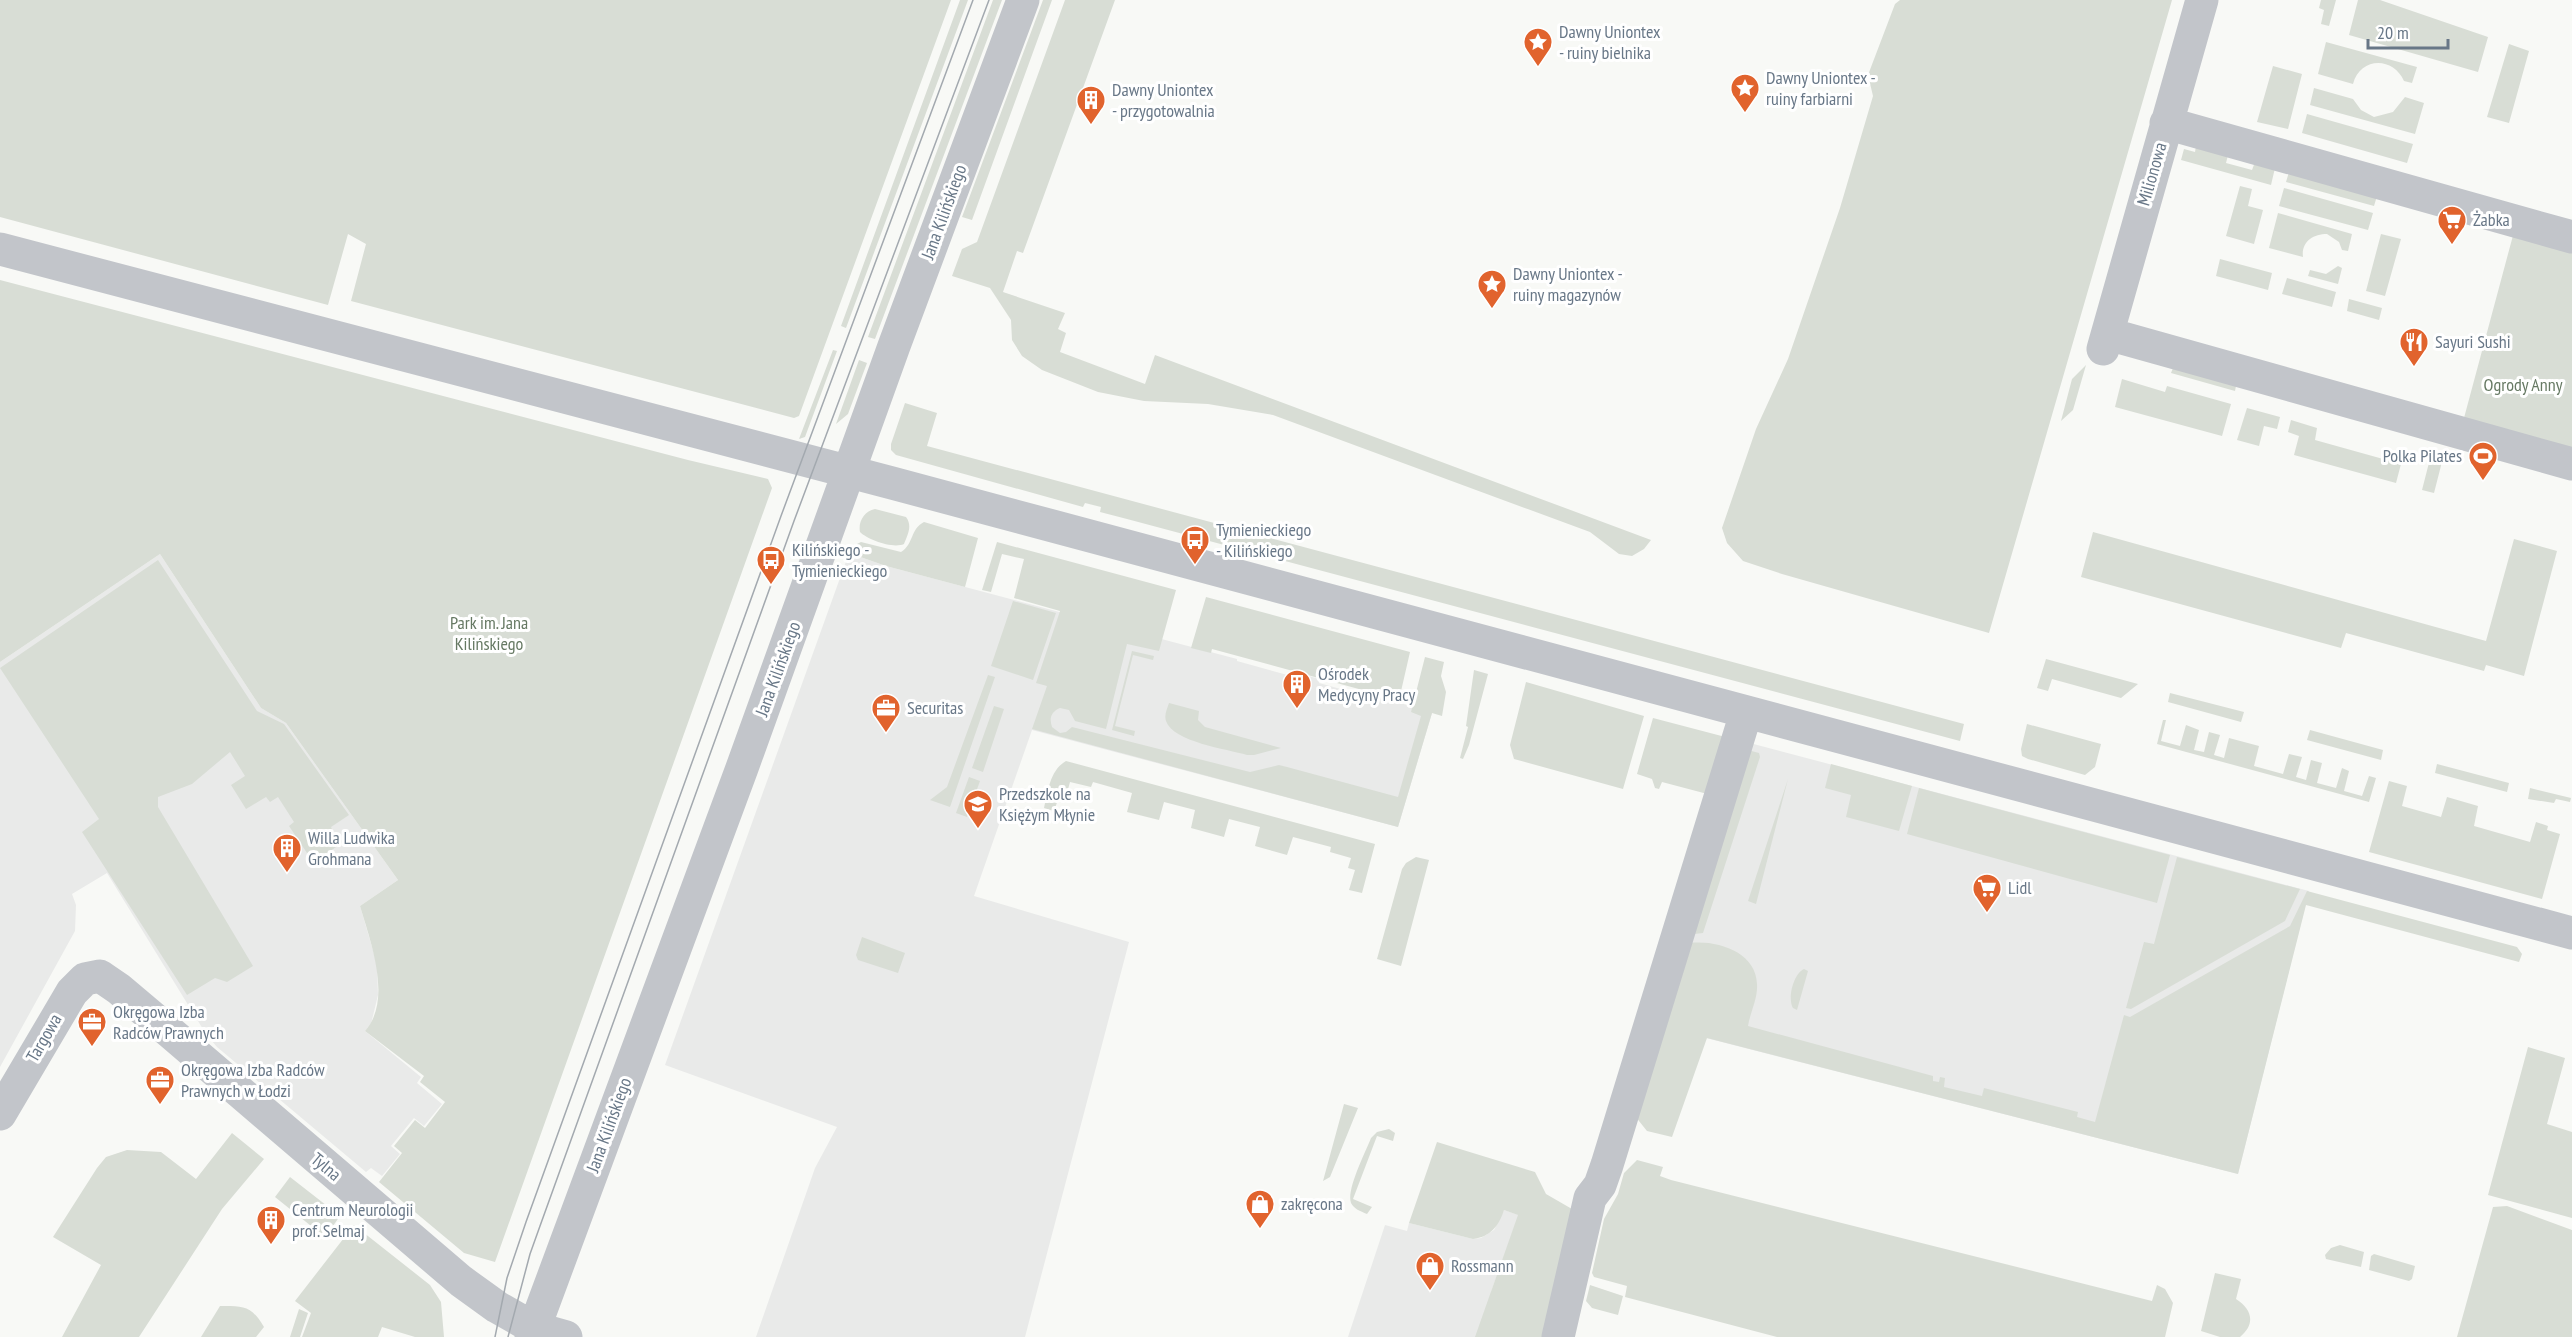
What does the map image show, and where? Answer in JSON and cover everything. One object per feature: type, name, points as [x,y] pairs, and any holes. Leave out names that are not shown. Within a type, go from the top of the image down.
[{"type":"street","name":"Jana Kilińskiego","points":[[532,1333],[1023,0]]},
{"type":"street","name":"Milionowa","points":[[2202,0],[2106,341],[2572,464]]},
{"type":"street","points":[[2166,123],[2572,237]]},
{"type":"street","points":[[0,249],[849,472],[2572,933]]},
{"type":"street","points":[[1558,1337],[1590,1198],[1603,1175],[1746,713]]},
{"type":"street","name":"Tylna","points":[[100,976],[163,1025],[461,1281],[532,1333],[566,1337]]},
{"type":"street","name":"Targowa","points":[[0,1114],[72,992],[85,979],[100,976]]},
{"type":"shaded area","points":[[849,553],[886,566],[1237,659],[1237,661],[1291,676],[1292,672],[1320,679],[1319,683],[1373,698],[1374,696],[1391,700],[1432,713],[1398,827],[1032,730],[974,896],[1129,942],[1025,1337],[756,1337],[815,1168],[837,1127],[665,1065]]},
{"type":"shaded area","points":[[160,554],[261,708],[286,723],[398,880],[360,906],[377,964],[378,995],[371,1024],[365,1031],[421,1077],[417,1083],[442,1104],[424,1126],[414,1118],[391,1146],[400,1154],[382,1176],[371,1168],[366,1172],[217,1047],[206,1034],[107,873],[72,894],[76,905],[75,931],[0,1067],[0,662]]},
{"type":"shaded area","points":[[1746,742],[2309,891],[2238,1174],[1706,1038],[1684,944]]},
{"type":"shaded area","points":[[1504,1210],[1519,1215],[1492,1289],[1482,1337],[1348,1337],[1385,1225],[1407,1231],[1409,1223],[1473,1239],[1481,1238],[1494,1230]]},
{"type":"green space","points":[[0,0],[951,0],[799,416],[794,418],[351,301],[366,244],[348,234],[328,305],[0,217]]},
{"type":"green space","points":[[960,0],[968,0],[846,328],[841,326]]},
{"type":"green space","points":[[993,0],[1002,0],[875,339],[868,337]]},
{"type":"green space","points":[[1043,0],[1052,0],[972,220],[962,217]]},
{"type":"green space","points":[[1065,0],[1115,0],[1023,253],[1017,251],[1003,292],[1065,313],[1058,329],[1066,333],[1060,352],[1145,384],[1155,355],[1651,540],[1644,549],[1632,556],[1619,554],[1590,532],[1273,415],[1208,404],[1144,401],[1098,392],[1042,370],[1022,356],[1012,340],[1011,320],[990,288],[952,276],[962,249],[977,242]]},
{"type":"green space","points":[[1900,0],[2172,0],[1989,633],[1743,561],[1727,543],[1722,528],[1756,429],[1788,359],[1840,208],[1873,96],[1868,75],[1895,4]]},
{"type":"green space","points":[[2321,0],[2336,0],[2329,26],[2321,24],[2324,10],[2319,8]]},
{"type":"green space","points":[[2358,0],[2380,0],[2488,37],[2478,72],[2349,35]]},
{"type":"green space","points":[[2326,42],[2417,67],[2412,83],[2404,81],[2392,67],[2377,63],[2362,69],[2353,84],[2318,74]]},
{"type":"green space","points":[[2509,44],[2529,51],[2509,123],[2487,117]]},
{"type":"green space","points":[[2273,66],[2302,74],[2288,129],[2257,122]]},
{"type":"green space","points":[[2314,88],[2353,99],[2361,110],[2374,117],[2393,112],[2405,97],[2424,103],[2415,134],[2310,105]]},
{"type":"green space","points":[[2307,114],[2413,144],[2407,163],[2302,133]]},
{"type":"green space","points":[[2196,146],[2228,155],[2226,163],[2252,170],[2255,162],[2275,168],[2271,185],[2181,160],[2184,149],[2195,152]]},
{"type":"green space","points":[[2289,172],[2377,196],[2374,206],[2286,182]]},
{"type":"green space","points":[[2240,186],[2252,189],[2248,206],[2263,210],[2254,244],[2226,236]]},
{"type":"green space","points":[[2284,188],[2373,213],[2368,230],[2279,206]]},
{"type":"green space","points":[[2278,213],[2352,234],[2348,251],[2342,250],[2339,242],[2327,234],[2317,235],[2309,240],[2304,247],[2303,257],[2269,248]]},
{"type":"green space","name":"Ogrody Anny","points":[[2515,228],[2572,244],[2572,448],[2464,418]]},
{"type":"green space","points":[[2381,234],[2401,239],[2385,296],[2366,291]]},
{"type":"green space","points":[[2220,259],[2272,273],[2268,290],[2216,276]]},
{"type":"green space","points":[[2338,266],[2342,268],[2338,284],[2308,276],[2310,270],[2326,274]]},
{"type":"green space","points":[[2287,278],[2336,292],[2332,307],[2282,294]]},
{"type":"green space","name":"Park im. Jana Kilińskiego","points":[[0,280],[768,479],[772,488],[495,1262],[464,1253],[379,1182],[402,1153],[394,1146],[415,1120],[425,1128],[445,1102],[420,1082],[424,1076],[365,1031],[373,1018],[378,987],[373,952],[360,906],[398,880],[286,723],[261,708],[160,554],[0,662]]},
{"type":"green space","points":[[2349,299],[2382,308],[2379,320],[2347,311]]},
{"type":"green space","points":[[833,350],[837,351],[805,437],[799,439]]},
{"type":"green space","points":[[859,360],[867,363],[848,414],[836,424]]},
{"type":"green space","points":[[2086,365],[2073,410],[2061,421],[2072,379]]},
{"type":"green space","points":[[2173,368],[2236,386],[2235,391],[2171,373]]},
{"type":"green space","points":[[2122,379],[2165,392],[2167,386],[2231,404],[2222,436],[2115,407]]},
{"type":"green space","points":[[905,403],[937,413],[927,446],[1964,724],[1960,741],[1100,512],[1101,507],[1085,503],[1083,507],[896,455],[891,450],[891,444]]},
{"type":"green space","points":[[2247,408],[2280,417],[2277,429],[2264,426],[2259,446],[2237,440]]},
{"type":"green space","points":[[2291,420],[2317,428],[2315,440],[2401,464],[2396,483],[2294,455],[2299,436],[2288,432]]},
{"type":"green space","points":[[2432,451],[2444,454],[2434,493],[2422,490]]},
{"type":"green space","points":[[875,509],[906,517],[909,527],[904,544],[881,543],[860,532],[863,518]]},
{"type":"green space","points":[[924,522],[978,538],[965,587],[886,566],[849,553],[853,546],[861,542],[901,552],[908,545],[916,529]]},
{"type":"green space","points":[[2093,532],[2486,641],[2514,539],[2557,551],[2524,676],[2486,665],[2484,671],[2346,633],[2341,648],[2081,577]]},
{"type":"green space","points":[[997,542],[1176,590],[1159,651],[1127,644],[1106,729],[1075,721],[1069,710],[1060,708],[1053,713],[1051,721],[1052,727],[1060,733],[1072,727],[1250,772],[1279,765],[1398,797],[1421,716],[1411,712],[1425,657],[1444,662],[1441,676],[1446,692],[1442,716],[1432,713],[1398,827],[1032,729],[1047,686],[1036,683],[1060,611],[1014,598],[1024,559],[1002,554],[991,592],[982,590]]},
{"type":"green space","points":[[158,560],[257,711],[284,724],[349,815],[331,827],[334,834],[344,842],[313,862],[289,826],[294,822],[278,797],[270,802],[266,797],[246,809],[231,785],[245,776],[230,752],[192,784],[158,797],[158,807],[253,966],[227,982],[215,978],[187,995],[82,832],[99,819],[0,668]]},
{"type":"green space","points":[[1206,597],[1410,652],[1399,700],[1212,649],[1211,653],[1191,648]]},
{"type":"green space","points":[[1013,601],[1056,613],[1033,680],[991,666]]},
{"type":"green space","points":[[1132,651],[1154,656],[1153,660],[1133,655],[1115,726],[1135,731],[1134,736],[1112,730]]},
{"type":"green space","points":[[2046,659],[2138,684],[2121,698],[2052,679],[2048,691],[2037,688]]},
{"type":"green space","points":[[1474,670],[1488,674],[1469,745],[1463,759],[1460,758],[1468,727],[1466,726]]},
{"type":"green space","points":[[988,675],[995,677],[950,807],[930,800],[947,787]]},
{"type":"green space","points":[[1526,682],[1644,716],[1623,789],[1514,759],[1510,745]]},
{"type":"green space","points":[[2170,693],[2244,712],[2241,722],[2168,702]]},
{"type":"green space","points":[[1169,703],[1199,711],[1198,720],[1205,727],[1281,748],[1247,755],[1189,739],[1171,728],[1166,721]]},
{"type":"green space","points":[[994,706],[1004,709],[983,772],[972,768]]},
{"type":"green space","points":[[1653,718],[1733,739],[1715,796],[1662,782],[1659,789],[1655,788],[1652,779],[1637,774]]},
{"type":"green space","points":[[2163,720],[2166,720],[2161,741],[2180,746],[2186,725],[2199,730],[2194,750],[2204,752],[2209,732],[2220,735],[2214,755],[2224,758],[2229,738],[2259,746],[2254,766],[2283,774],[2289,754],[2302,757],[2296,777],[2306,780],[2311,760],[2322,763],[2317,783],[2336,788],[2342,768],[2349,771],[2344,791],[2362,796],[2369,776],[2376,778],[2369,802],[2157,744]]},
{"type":"green space","points":[[2027,724],[2101,744],[2095,767],[2085,775],[2022,756],[2021,749]]},
{"type":"green space","points":[[2310,730],[2383,750],[2381,760],[2307,740]]},
{"type":"green space","points":[[1744,749],[1759,753],[1760,757],[1703,933],[1686,935]]},
{"type":"green space","points":[[1066,761],[1375,844],[1362,893],[1349,890],[1355,870],[1348,868],[1351,858],[1330,852],[1331,847],[1293,837],[1287,855],[1255,846],[1260,827],[1229,819],[1224,837],[1191,828],[1195,810],[1164,802],[1159,820],[1127,812],[1132,793],[1093,782],[1091,787],[1070,782],[1067,793],[1061,791],[1054,811],[1044,808],[1053,775]]},
{"type":"green space","points":[[1831,764],[1912,786],[1899,831],[1846,817],[1851,795],[1825,788]]},
{"type":"green space","points":[[2437,764],[2509,783],[2507,792],[2435,773]]},
{"type":"green space","points":[[969,777],[980,781],[967,817],[956,813]]},
{"type":"green space","points":[[1788,779],[1756,904],[1748,901]]},
{"type":"green space","points":[[2389,781],[2407,786],[2402,806],[2441,817],[2447,797],[2478,806],[2474,826],[2530,842],[2536,822],[2548,826],[2547,830],[2560,834],[2542,899],[2369,852]]},
{"type":"green space","points":[[1919,788],[2170,855],[2157,903],[1907,834]]},
{"type":"green space","points":[[2530,788],[2571,798],[2570,802],[2556,799],[2554,803],[2528,799]]},
{"type":"green space","points":[[1416,857],[1429,860],[1401,966],[1377,959],[1402,869],[1406,863]]},
{"type":"green space","points":[[2177,857],[2300,889],[2285,921],[2131,1009],[2126,1008],[2144,942],[2154,944]]},
{"type":"green space","points":[[2307,891],[2517,947],[2522,954],[2519,962],[2306,905],[2238,1174],[1707,1038],[1672,1137],[1647,1131],[1635,1116],[1684,944],[1707,943],[1731,949],[1741,955],[1755,972],[1757,989],[1748,1026],[1933,1076],[1933,1081],[1939,1082],[1940,1077],[1945,1078],[1944,1087],[1982,1096],[1984,1088],[2078,1112],[2077,1117],[2095,1122],[2124,1015],[2130,1017],[2290,926]]},
{"type":"green space","points":[[862,937],[905,953],[898,973],[858,960],[856,955]]},
{"type":"green space","points":[[1804,969],[1808,971],[1797,1010],[1791,1004],[1791,992],[1797,975]]},
{"type":"green space","points":[[2528,1047],[2565,1058],[2547,1124],[2572,1132],[2572,1218],[2488,1195]]},
{"type":"green space","points":[[1344,1104],[1358,1108],[1330,1177],[1323,1181]]},
{"type":"green space","points":[[1389,1129],[1395,1133],[1393,1141],[1377,1136],[1353,1199],[1372,1207],[1367,1214],[1352,1205],[1351,1189],[1371,1138],[1377,1132]]},
{"type":"green space","points":[[232,1133],[264,1159],[222,1209],[139,1337],[62,1337],[101,1265],[53,1237],[106,1157],[127,1150],[161,1152],[196,1179]]},
{"type":"green space","points":[[1437,1142],[1535,1172],[1546,1194],[1572,1209],[1546,1337],[1475,1337],[1518,1215],[1504,1210],[1493,1230],[1473,1239],[1409,1223]]},
{"type":"green space","points":[[1637,1160],[1663,1167],[1660,1176],[1671,1180],[2152,1301],[2157,1285],[2165,1289],[2173,1303],[2165,1337],[1777,1337],[1625,1297],[1627,1286],[1594,1277],[1592,1273],[1604,1219],[1618,1194],[1624,1173]]},
{"type":"green space","points":[[290,1177],[340,1216],[328,1233],[321,1234],[275,1197]]},
{"type":"green space","points":[[2507,1206],[2572,1230],[2572,1337],[2457,1337],[2493,1207]]},
{"type":"green space","points":[[354,1225],[430,1285],[441,1302],[444,1337],[415,1337],[382,1327],[378,1337],[302,1337],[311,1313],[295,1301]]},
{"type":"green space","points":[[2340,1245],[2364,1252],[2361,1267],[2326,1259],[2325,1255],[2331,1248]]},
{"type":"green space","points":[[2374,1254],[2415,1266],[2412,1279],[2409,1281],[2369,1270],[2371,1256]]},
{"type":"green space","points":[[2215,1273],[2241,1279],[2236,1299],[2246,1307],[2250,1322],[2240,1337],[2220,1337],[2201,1331]]},
{"type":"green space","points":[[1590,1285],[1623,1296],[1618,1315],[1592,1308],[1586,1301]]},
{"type":"green space","points":[[220,1306],[246,1308],[255,1314],[264,1327],[256,1337],[201,1337]]},
{"type":"green space","points":[[299,1309],[308,1313],[300,1337],[290,1337]]},
{"type":"tram line","points":[[495,1337],[507,1278],[526,1222],[781,516],[973,0]]},
{"type":"tram line","points":[[508,1337],[530,1254],[540,1226],[794,521],[989,0]]},
{"type":"place","name":"Dawny Uniontex - ruiny bielnika","points":[[1538,68]]},
{"type":"place","name":"Dawny Uniontex - ruiny farbiarni","points":[[1745,114]]},
{"type":"place","name":"Dawny Uniontex - przygotowalnia","points":[[1091,126]]},
{"type":"place","name":"Żabka","points":[[2452,246]]},
{"type":"place","name":"Dawny Uniontex - ruiny magazynów","points":[[1492,310]]},
{"type":"place","name":"Sayuri Sushi","points":[[2414,368]]},
{"type":"place","name":"Polka Pilates","points":[[2483,482]]},
{"type":"place","name":"Tymienieckiego - Kilińskiego","points":[[1195,566]]},
{"type":"place","name":"Kilińskiego - Tymienieckiego","points":[[771,586]]},
{"type":"place","name":"Ośrodek Medycyny Pracy","points":[[1297,710]]},
{"type":"place","name":"Securitas","points":[[886,734]]},
{"type":"place","name":"Przedszkole na Księżym Młynie","points":[[978,830]]},
{"type":"place","name":"Willa Ludwika Grohmana","points":[[287,874]]},
{"type":"place","name":"Lidl","points":[[1987,914]]},
{"type":"place","name":"Okręgowa Izba Radców Prawnych","points":[[92,1048]]},
{"type":"place","name":"Okręgowa Izba Radców Prawnych w Łodzi","points":[[160,1106]]},
{"type":"place","name":"zakręcona","points":[[1260,1230]]},
{"type":"place","name":"Centrum Neurologii prof. Selmaj","points":[[271,1246]]},
{"type":"place","name":"Rossmann","points":[[1430,1292]]}]
